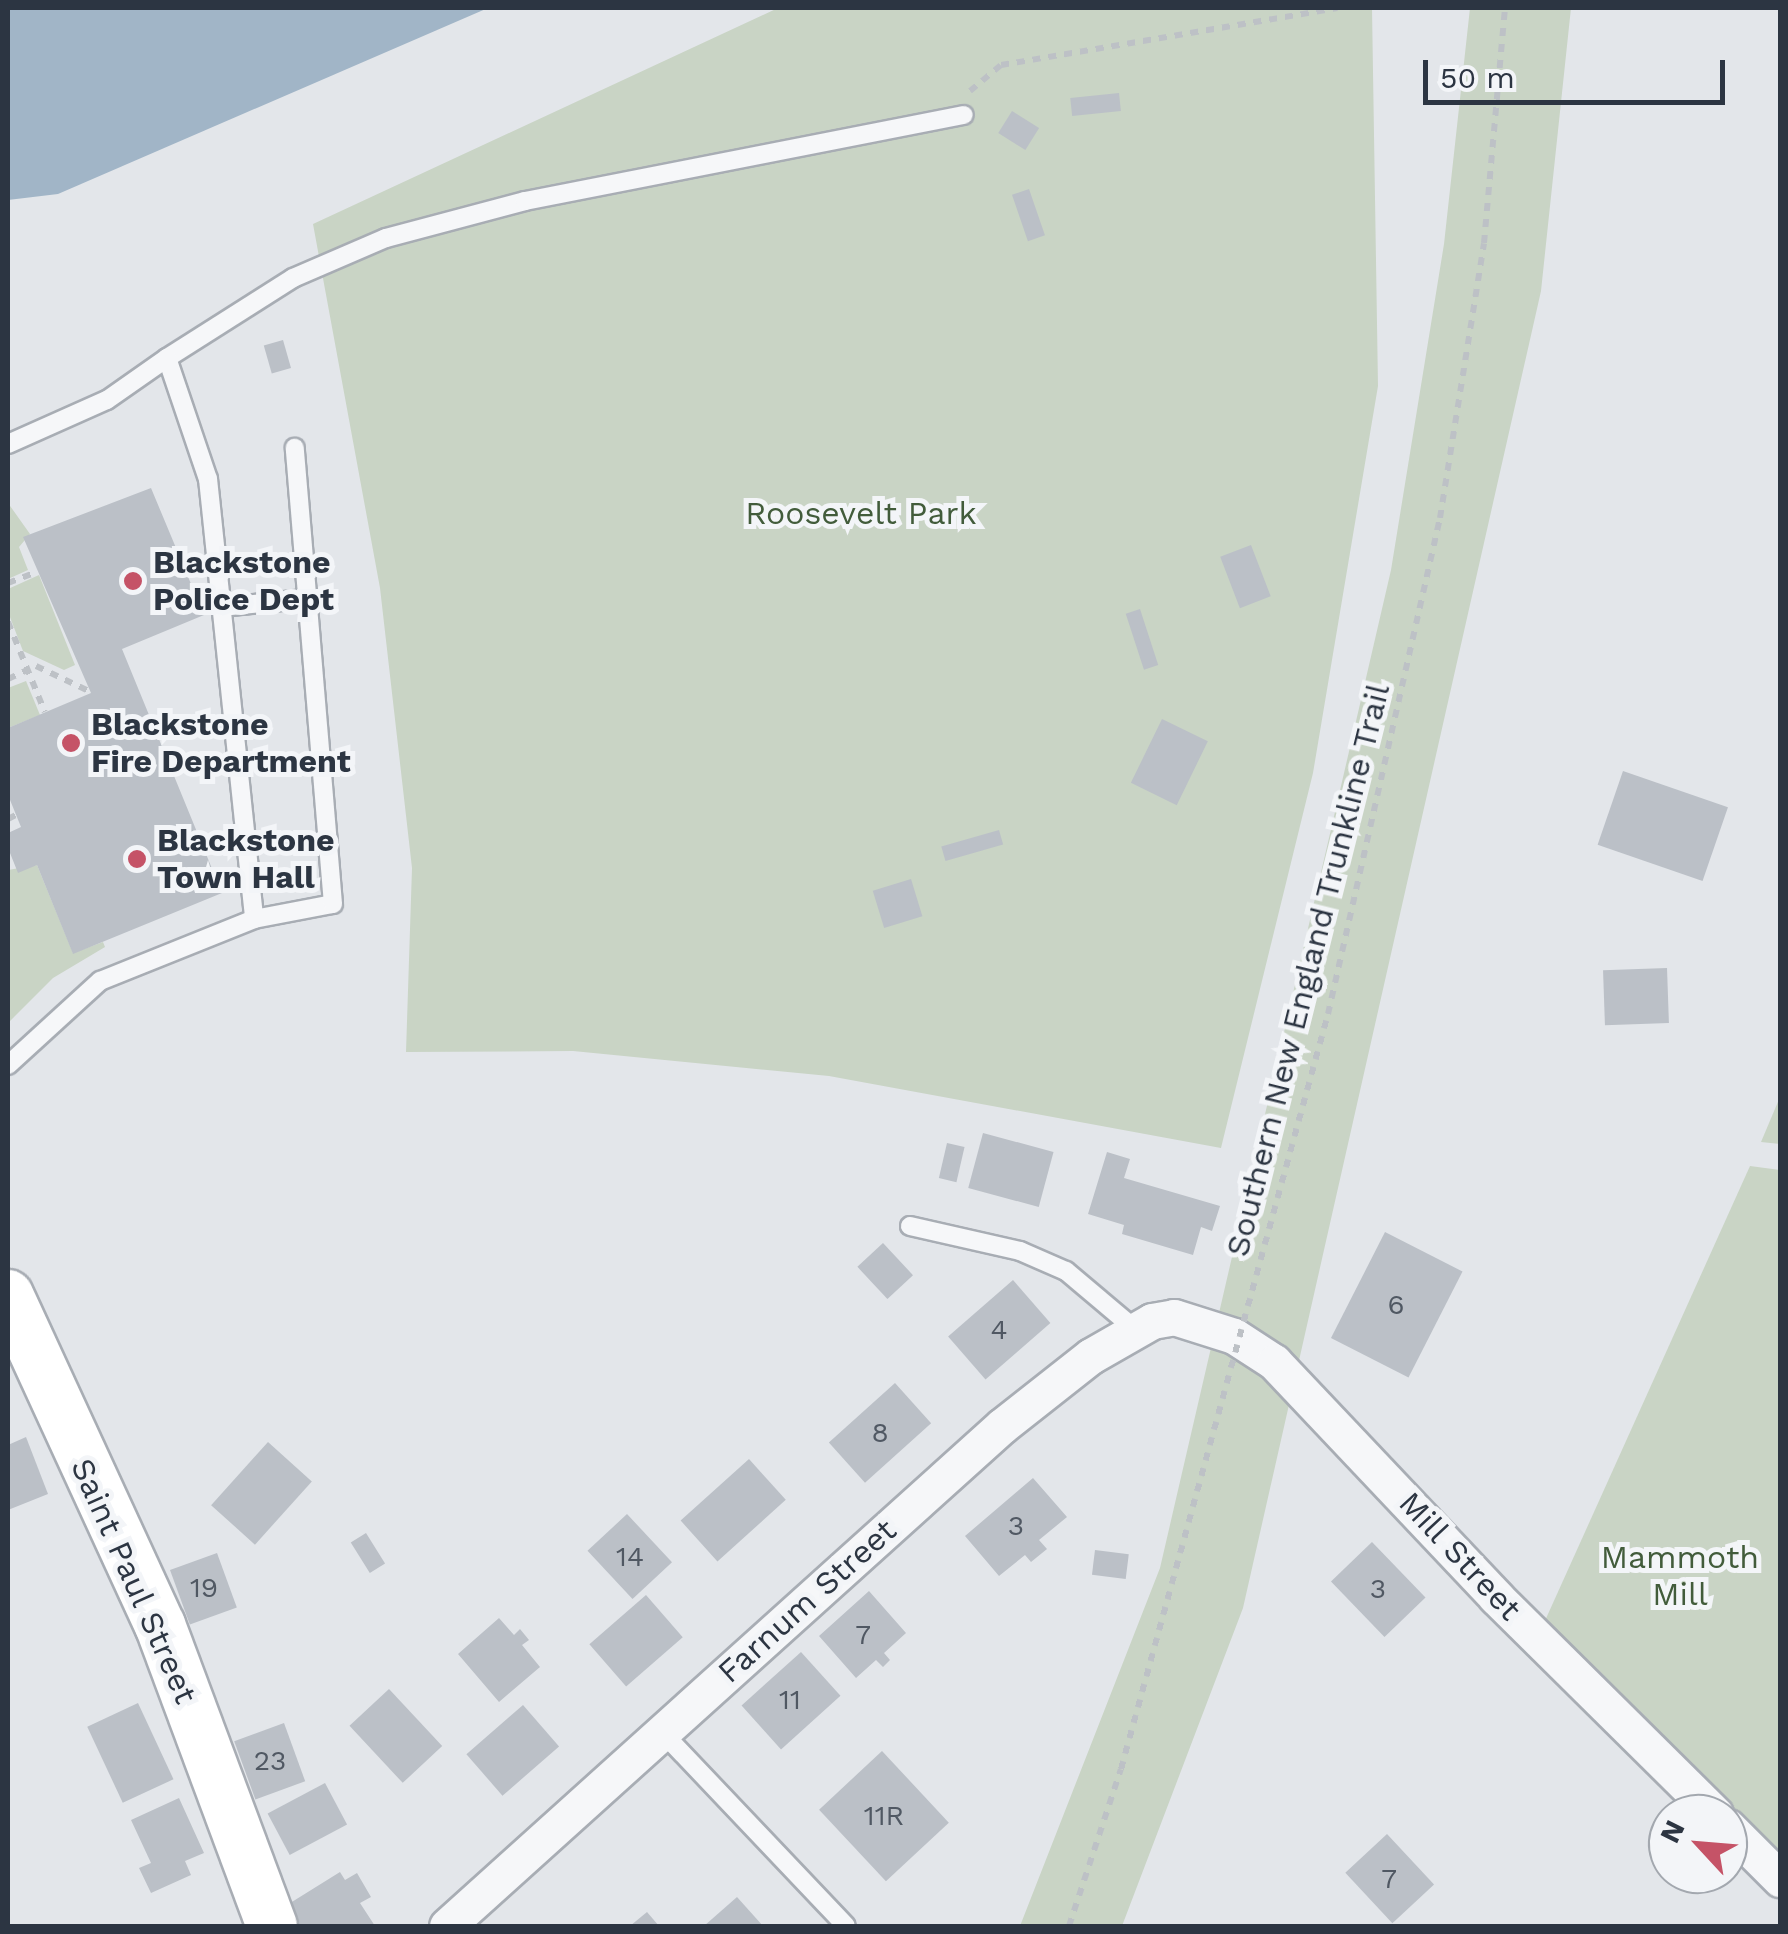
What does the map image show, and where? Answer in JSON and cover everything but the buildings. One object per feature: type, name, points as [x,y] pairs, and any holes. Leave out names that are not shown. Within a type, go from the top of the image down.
[{"type":"main road","name":"Saint Paul Street","points":[[8,1296],[160,1625],[272,1926]]},
{"type":"street","name":"Farnum Street","points":[[447,1926],[1002,1426],[1090,1356],[1152,1321],[1191,1318]]},
{"type":"street","name":"Mill Street","points":[[1191,1318],[1274,1362],[1324,1409],[1496,1597],[1695,1794]]},
{"type":"street","points":[[1748,1847],[1780,1879]]},
{"type":"lane","points":[[8,444],[107,400],[293,278],[386,238],[525,201],[964,116]]},
{"type":"lane","points":[[167,358],[200,443],[222,608],[254,919]]},
{"type":"lane","points":[[8,1064],[100,981],[254,919],[333,904],[304,599],[295,448]]},
{"type":"lane","points":[[222,608],[304,599]]},
{"type":"lane","points":[[910,1226],[1020,1251],[1066,1272],[1136,1330]]},
{"type":"lane","points":[[662,1732],[846,1926]]},
{"type":"path","points":[[964,116],[966,95],[1001,65],[1338,8]]},
{"type":"path","name":"Southern New England Trunkline Trail","points":[[1069,1926],[1122,1769],[1328,1014],[1440,518],[1484,242],[1505,8]]},
{"type":"path","points":[[8,583],[37,572]]},
{"type":"path","points":[[8,622],[45,712]]},
{"type":"path","points":[[8,679],[36,666],[89,691]]},
{"type":"green space","name":"Roosevelt Park","points":[[778,8],[1372,8],[1378,386],[1313,773],[1221,1148],[829,1076],[573,1051],[406,1052],[412,868],[380,588],[313,224]]},
{"type":"green space","points":[[1470,8],[1571,8],[1541,291],[1243,1608],[1122,1926],[1020,1926],[1160,1568],[1391,570],[1444,244]]},
{"type":"green space","points":[[8,503],[30,534],[19,547],[28,570],[8,579]]},
{"type":"green space","points":[[39,575],[75,665],[64,670],[23,651],[8,612],[8,589]]},
{"type":"green space","points":[[26,681],[40,715],[8,728],[8,688]]},
{"type":"green space","points":[[37,865],[73,953],[103,942],[105,947],[53,978],[8,1023],[8,870]]},
{"type":"green space","points":[[1780,1097],[1780,1144],[1761,1142]]},
{"type":"green space","name":"Mammoth Mill","points":[[1750,1166],[1780,1170],[1780,1874],[1748,1842],[1748,1794],[1700,1794],[1539,1634]]},
{"type":"water","points":[[8,8],[488,8],[58,194],[8,200]]},
{"type":"place","name":"Blackstone Police Dept","points":[[133,581]]},
{"type":"place","name":"Blackstone Fire Department","points":[[71,743]]},
{"type":"place","name":"Blackstone Town Hall","points":[[137,859]]}]
